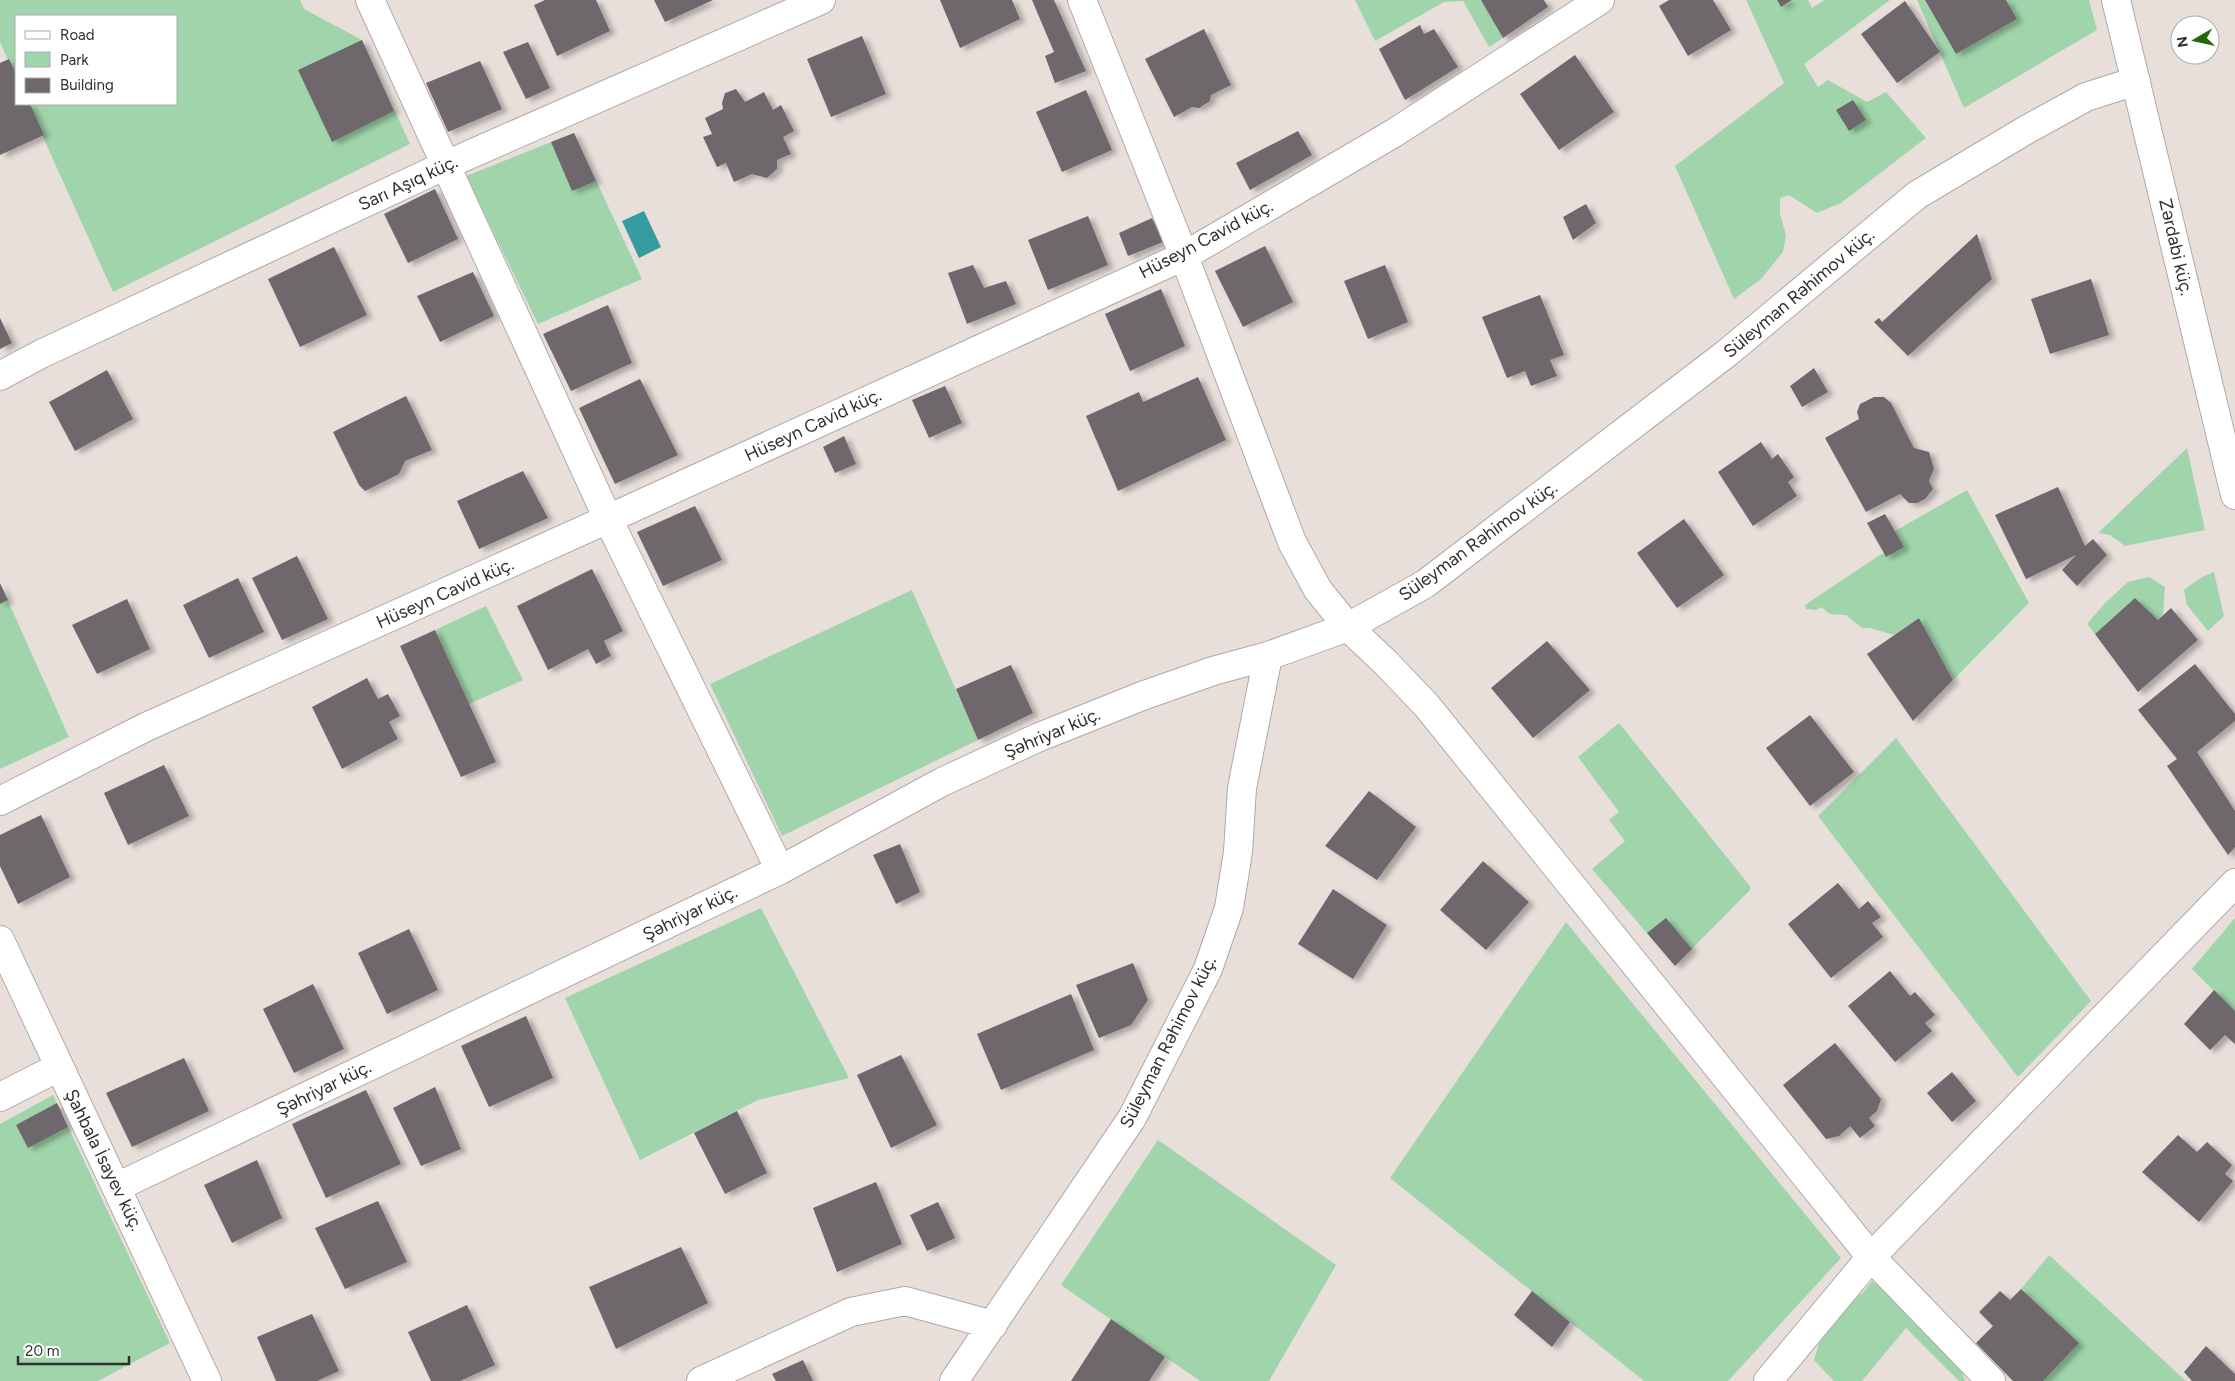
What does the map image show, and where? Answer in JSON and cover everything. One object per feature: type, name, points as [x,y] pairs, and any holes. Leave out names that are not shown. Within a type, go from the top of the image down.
[{"type":"street","points":[[370,0],[608,519],[780,870]]},
{"type":"street","name":"Sarı Aşıq küç.","points":[[0,376],[59,346],[446,165],[821,0]]},
{"type":"street","points":[[1082,0],[1184,256],[1292,542],[1318,590],[1348,627],[1386,663],[1426,706],[1871,1258],[1991,1381]]},
{"type":"street","name":"Hüseyn Cavid küç.","points":[[0,801],[146,726],[608,519],[1184,256],[1394,133],[1600,0]]},
{"type":"street","name":"Zərdabi küç.","points":[[2116,0],[2235,495]]},
{"type":"street","name":"Süleyman Rəhimov küç.","points":[[954,1381],[994,1326],[1132,1118],[1208,969],[1229,908],[1238,852],[1242,788],[1268,656],[1348,627],[1425,584],[1727,353],[1917,195],[2026,130],[2086,97],[2136,81]]},
{"type":"street","name":"Şəhriyar küç.","points":[[117,1187],[780,870],[942,782],[1037,738],[1204,674],[1268,656]]},
{"type":"street","points":[[1768,1381],[1871,1258],[2235,883]]},
{"type":"street","name":"Şahbala İsayev küç.","points":[[0,940],[207,1381]]},
{"type":"street","points":[[0,1097],[59,1067]]},
{"type":"street","points":[[701,1381],[851,1312],[905,1301],[994,1326]]},
{"type":"green space","points":[[0,0],[300,0],[304,9],[362,40],[410,144],[113,292],[28,105],[178,105],[178,15],[15,15],[15,76],[0,42]]},
{"type":"green space","points":[[1355,0],[1482,0],[1503,38],[1489,47],[1463,1],[1444,2],[1375,41]]},
{"type":"green space","points":[[1746,0],[1777,0],[1781,7],[1792,0],[1808,0],[1812,8],[1825,0],[1890,0],[1804,64],[1818,87],[1828,80],[1867,102],[1886,92],[1926,138],[1841,203],[1817,213],[1789,195],[1780,198],[1780,214],[1786,235],[1783,252],[1760,280],[1734,299],[1675,166],[1784,83]]},
{"type":"green space","points":[[1917,0],[1925,0],[1956,54],[2017,19],[2006,0],[2089,0],[2097,30],[1964,108]]},
{"type":"green space","points":[[574,133],[642,279],[538,324],[466,176]]},
{"type":"green space","points":[[2187,448],[2205,530],[2125,546],[2110,535],[2098,533]]},
{"type":"green space","points":[[1967,490],[2029,603],[1953,680],[1919,618],[1894,635],[1870,628],[1862,628],[1846,615],[1830,614],[1821,607],[1816,610],[1806,609],[1805,605],[1883,553],[1886,557],[1903,547],[1895,531]]},
{"type":"green space","points":[[2214,572],[2224,616],[2208,631],[2187,605],[2184,590],[2200,578]]},
{"type":"green space","points":[[2149,577],[2165,587],[2163,615],[2158,620],[2135,599],[2095,634],[2087,624],[2105,603],[2128,582]]},
{"type":"green space","points":[[912,590],[978,740],[782,836],[710,684]]},
{"type":"green space","points":[[5,594],[69,737],[0,769],[0,596]]},
{"type":"green space","points":[[486,606],[523,680],[469,704],[435,630]]},
{"type":"green space","points":[[1619,723],[1750,886],[1750,890],[1675,966],[1592,869],[1625,841],[1609,820],[1619,812],[1578,757]]},
{"type":"green space","points":[[1896,738],[2091,1001],[2018,1077],[1818,816]]},
{"type":"green space","points":[[761,908],[849,1078],[758,1100],[640,1160],[565,998]]},
{"type":"green space","points":[[2235,918],[2235,1012],[2192,969]]},
{"type":"green space","points":[[1566,922],[1841,1258],[1728,1381],[1644,1381],[1390,1178]]},
{"type":"green space","points":[[53,1095],[170,1343],[98,1381],[0,1381],[0,1124]]},
{"type":"green space","points":[[1158,1140],[1336,1265],[1269,1381],[1200,1381],[1061,1285]]},
{"type":"green space","points":[[2049,1255],[2186,1381],[2043,1381],[2078,1343],[2021,1289]]},
{"type":"green space","points":[[1872,1281],[1888,1291],[1961,1368],[1965,1381],[1959,1381],[1906,1328],[1862,1381],[1834,1381],[1814,1360],[1827,1316],[1844,1302],[1862,1294]]},
{"type":"water","points":[[644,211],[661,247],[639,258],[622,221]]},
{"type":"building","points":[[545,0],[596,0],[610,31],[557,56],[534,5]]},
{"type":"building","points":[[654,0],[713,0],[665,22]]},
{"type":"building","points":[[940,0],[1012,0],[1020,19],[960,48]]},
{"type":"building","points":[[1032,0],[1054,0],[1086,71],[1055,83],[1045,56],[1054,52]]},
{"type":"building","points":[[1481,0],[1544,0],[1548,7],[1503,38]]},
{"type":"building","points":[[1669,0],[1713,0],[1731,30],[1688,56],[1659,6]]},
{"type":"building","points":[[1777,0],[1792,0],[1781,7]]},
{"type":"building","points":[[1925,0],[2006,0],[2017,19],[1956,54]]},
{"type":"building","points":[[1905,1],[1940,52],[1897,83],[1861,34]]},
{"type":"building","points":[[1420,25],[1424,34],[1434,29],[1458,67],[1405,100],[1379,49]]},
{"type":"building","points":[[1204,29],[1231,85],[1211,95],[1210,101],[1199,108],[1192,107],[1174,117],[1145,59]]},
{"type":"building","points":[[862,36],[886,94],[831,117],[807,59]]},
{"type":"building","points":[[362,40],[394,111],[332,142],[298,70]]},
{"type":"building","points":[[528,42],[550,88],[526,99],[503,52]]},
{"type":"building","points":[[1575,55],[1614,112],[1559,150],[1520,94]]},
{"type":"building","points":[[9,59],[15,72],[15,105],[30,105],[44,135],[0,155],[0,63]]},
{"type":"building","points":[[480,61],[502,109],[448,132],[426,83]]},
{"type":"building","points":[[736,89],[745,102],[764,92],[773,110],[781,105],[794,131],[783,137],[791,154],[777,160],[777,169],[767,178],[752,174],[734,182],[726,163],[717,167],[703,137],[712,134],[705,118],[723,109],[722,103],[725,93]]},
{"type":"building","points":[[1086,90],[1112,150],[1062,172],[1036,112]]},
{"type":"building","points":[[1853,100],[1866,120],[1849,131],[1836,110]]},
{"type":"building","points":[[1298,131],[1312,155],[1250,190],[1236,163]]},
{"type":"building","points":[[574,133],[596,181],[572,191],[551,142]]},
{"type":"building","points":[[435,189],[458,239],[408,263],[384,214]]},
{"type":"building","points":[[1586,204],[1596,223],[1573,240],[1563,217]]},
{"type":"building","points":[[1088,216],[1108,265],[1048,290],[1028,240]]},
{"type":"building","points":[[1152,218],[1163,242],[1128,256],[1119,233]]},
{"type":"building","points":[[1977,234],[1992,279],[1908,356],[1874,322],[1879,318],[1882,322]]},
{"type":"building","points":[[1265,246],[1293,302],[1243,327],[1215,271]]},
{"type":"building","points":[[334,247],[367,315],[300,347],[268,279]]},
{"type":"building","points":[[973,265],[984,288],[1006,281],[1016,304],[967,324],[948,273]]},
{"type":"building","points":[[1385,265],[1408,322],[1368,339],[1344,281]]},
{"type":"building","points":[[473,272],[494,316],[440,342],[417,296]]},
{"type":"building","points":[[2091,279],[2109,335],[2050,354],[2031,299]]},
{"type":"building","points":[[1161,289],[1185,346],[1130,371],[1105,314]]},
{"type":"building","points":[[1540,295],[1564,355],[1550,360],[1557,376],[1531,386],[1525,371],[1507,378],[1482,317]]},
{"type":"building","points":[[608,305],[632,363],[571,391],[543,334]]},
{"type":"building","points":[[0,318],[12,343],[0,349]]},
{"type":"building","points":[[1814,368],[1828,392],[1802,407],[1790,386]]},
{"type":"building","points":[[107,370],[133,419],[75,451],[49,402]]},
{"type":"building","points":[[1198,377],[1226,440],[1118,491],[1086,416],[1139,392],[1143,402]]},
{"type":"building","points":[[640,379],[678,455],[615,484],[579,408]]},
{"type":"building","points":[[945,386],[962,423],[929,438],[912,400]]},
{"type":"building","points":[[406,396],[432,450],[405,461],[399,474],[365,491],[359,485],[333,432]]},
{"type":"building","points":[[1874,397],[1884,397],[1891,403],[1914,448],[1929,452],[1934,469],[1929,481],[1933,489],[1925,499],[1917,503],[1909,503],[1900,494],[1866,512],[1825,438],[1859,419],[1857,412],[1860,404]]},
{"type":"building","points":[[844,436],[856,464],[835,473],[823,447]]},
{"type":"building","points":[[1761,442],[1772,459],[1778,454],[1794,477],[1788,482],[1797,496],[1753,526],[1718,472]]},
{"type":"building","points":[[523,471],[548,518],[479,549],[457,501]]},
{"type":"building","points":[[2058,487],[2085,546],[2093,539],[2107,555],[2077,586],[2062,570],[2076,555],[2026,579],[1995,515]]},
{"type":"building","points":[[695,506],[722,560],[663,586],[637,532]]},
{"type":"building","points":[[1885,514],[1904,547],[1886,557],[1867,523]]},
{"type":"building","points":[[1684,519],[1724,575],[1677,608],[1637,553]]},
{"type":"building","points":[[297,556],[328,619],[282,640],[252,578]]},
{"type":"building","points":[[592,569],[623,631],[604,641],[611,656],[596,664],[588,649],[548,670],[517,606]]},
{"type":"building","points":[[238,578],[264,632],[209,658],[183,605]]},
{"type":"building","points":[[0,583],[8,600],[0,604]]},
{"type":"building","points":[[2135,598],[2158,620],[2171,608],[2198,640],[2138,692],[2095,634]]},
{"type":"building","points":[[127,599],[150,649],[97,674],[72,625]]},
{"type":"building","points":[[1919,618],[1953,680],[1913,721],[1867,654]]},
{"type":"building","points":[[435,630],[496,762],[461,777],[400,646]]},
{"type":"building","points":[[1547,641],[1590,690],[1533,738],[1491,688]]},
{"type":"building","points":[[2195,664],[2235,714],[2235,721],[2197,752],[2235,811],[2235,847],[2228,855],[2167,766],[2177,759],[2138,710]]},
{"type":"building","points":[[1011,665],[1033,713],[978,740],[956,689]]},
{"type":"building","points":[[367,678],[378,699],[388,694],[400,716],[389,722],[398,739],[342,769],[312,707]]},
{"type":"building","points":[[1810,715],[1854,772],[1810,806],[1766,748]]},
{"type":"building","points":[[164,765],[189,816],[128,845],[104,793]]},
{"type":"building","points":[[1369,791],[1416,827],[1377,880],[1325,846]]},
{"type":"building","points":[[41,815],[70,877],[18,904],[0,866],[0,835]]},
{"type":"building","points":[[900,844],[920,892],[896,904],[873,855]]},
{"type":"building","points":[[1483,861],[1529,902],[1486,950],[1440,910]]},
{"type":"building","points":[[1838,883],[1859,909],[1868,901],[1881,917],[1872,923],[1883,937],[1831,978],[1788,924]]},
{"type":"building","points":[[1333,889],[1387,925],[1353,979],[1298,944]]},
{"type":"building","points":[[1666,918],[1692,949],[1675,966],[1647,933]]},
{"type":"building","points":[[409,929],[438,990],[387,1014],[358,953]]},
{"type":"building","points":[[1133,963],[1148,1000],[1131,1025],[1099,1038],[1076,985]]},
{"type":"building","points":[[1890,971],[1910,996],[1915,992],[1935,1015],[1925,1023],[1932,1031],[1895,1062],[1848,1006]]},
{"type":"building","points":[[313,984],[344,1049],[294,1073],[263,1009]]},
{"type":"building","points":[[2214,990],[2235,1011],[2235,1044],[2225,1035],[2210,1050],[2184,1024]]},
{"type":"building","points":[[1071,994],[1094,1050],[1001,1090],[977,1034]]},
{"type":"building","points":[[526,1016],[553,1078],[489,1107],[461,1046]]},
{"type":"building","points":[[1835,1043],[1881,1099],[1877,1111],[1869,1118],[1875,1126],[1860,1138],[1850,1126],[1839,1136],[1826,1139],[1783,1085]]},
{"type":"building","points":[[901,1055],[937,1125],[891,1148],[857,1075]]},
{"type":"building","points":[[184,1058],[209,1111],[132,1147],[106,1093]]},
{"type":"building","points":[[1952,1072],[1976,1101],[1952,1122],[1927,1093]]},
{"type":"building","points":[[435,1087],[461,1149],[421,1166],[393,1108]]},
{"type":"building","points":[[366,1090],[401,1164],[326,1198],[292,1124]]},
{"type":"building","points":[[57,1103],[68,1127],[28,1148],[16,1125]]},
{"type":"building","points":[[737,1111],[767,1173],[725,1194],[694,1133]]},
{"type":"building","points":[[2178,1135],[2197,1152],[2207,1142],[2232,1165],[2225,1174],[2233,1181],[2199,1222],[2142,1172]]},
{"type":"building","points":[[257,1160],[282,1218],[232,1243],[204,1185]]},
{"type":"building","points":[[876,1182],[902,1244],[837,1272],[813,1208]]},
{"type":"building","points":[[378,1201],[407,1262],[345,1289],[315,1228]]},
{"type":"building","points":[[938,1202],[955,1238],[927,1251],[910,1215]]},
{"type":"building","points":[[681,1247],[708,1303],[616,1349],[589,1287]]},
{"type":"building","points":[[2021,1289],[2079,1343],[2043,1381],[2013,1381],[1976,1343],[1993,1326],[1979,1312],[2000,1291],[2010,1300]]},
{"type":"building","points":[[1532,1291],[1570,1322],[1552,1347],[1514,1315]]},
{"type":"building","points":[[467,1305],[495,1365],[460,1381],[431,1381],[408,1332]]},
{"type":"building","points":[[312,1314],[339,1371],[317,1381],[276,1381],[257,1337]]},
{"type":"building","points":[[1111,1319],[1165,1357],[1149,1381],[1071,1381]]},
{"type":"building","points":[[2206,1346],[2235,1374],[2235,1381],[2192,1381],[2184,1372]]},
{"type":"building","points":[[803,1360],[813,1381],[776,1381],[772,1374]]}]
